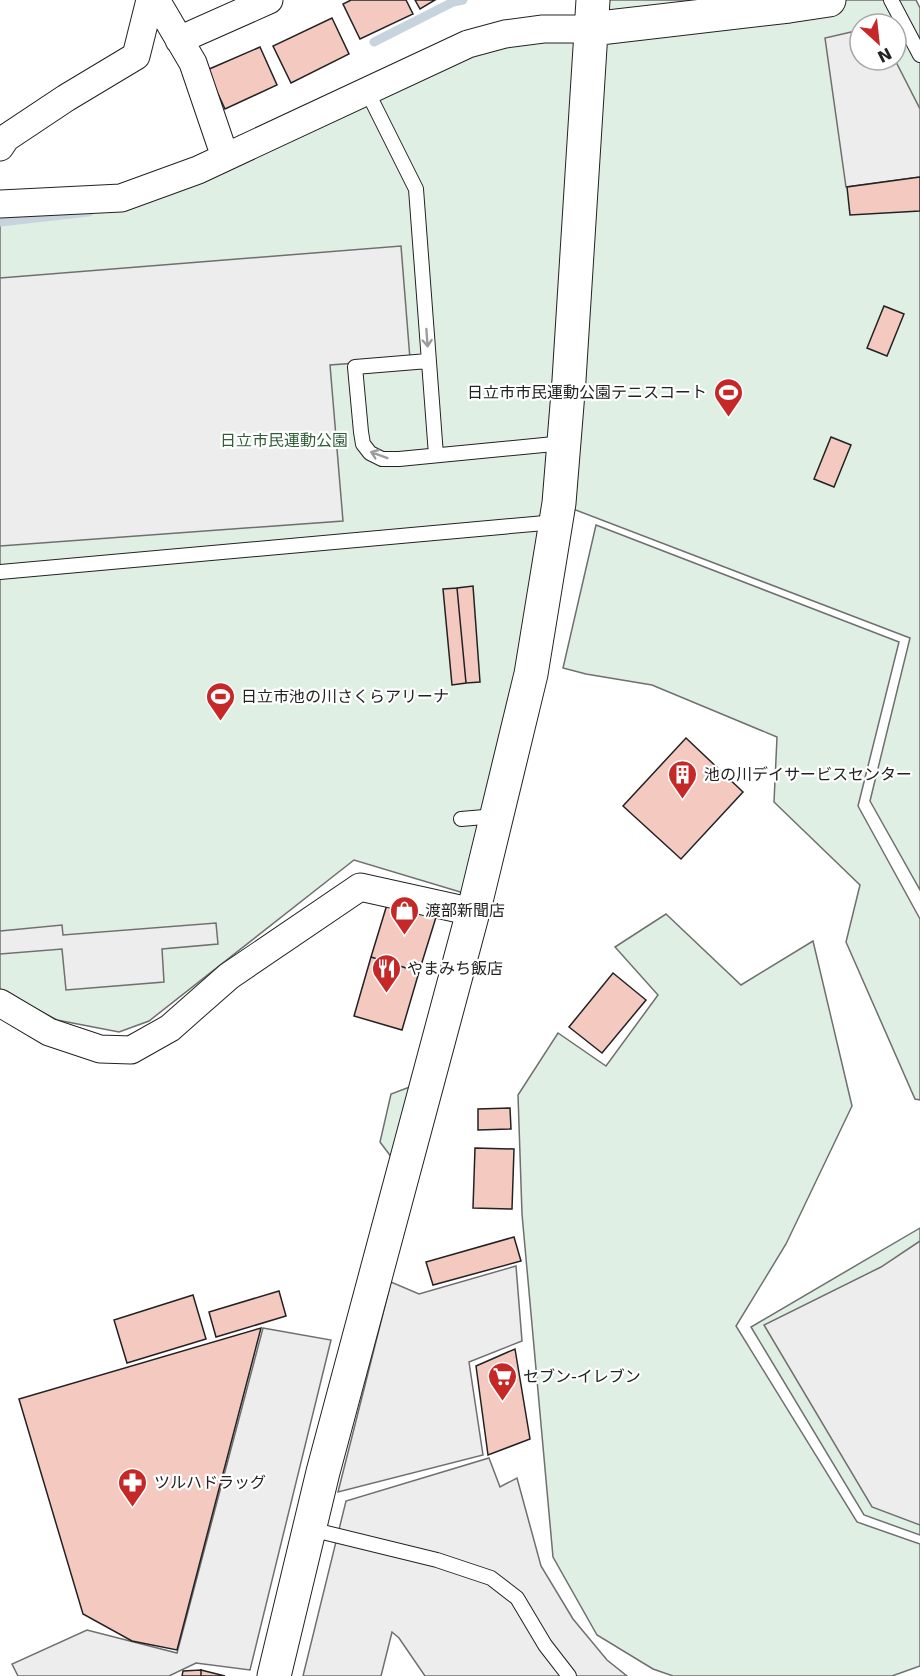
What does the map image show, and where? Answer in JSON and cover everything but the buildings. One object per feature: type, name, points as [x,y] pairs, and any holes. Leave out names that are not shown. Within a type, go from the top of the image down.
[{"type":"street","points":[[0,147],[6,138],[66,98],[136,56],[150,0]]},
{"type":"street","points":[[156,0],[193,63],[225,157]]},
{"type":"street","points":[[179,40],[269,0]]},
{"type":"street","points":[[0,204],[121,198],[198,170],[468,44],[505,34],[543,29],[592,15],[789,6],[829,0]]},
{"type":"street","points":[[274,1676],[323,1472],[473,912],[531,674],[560,503],[592,15]]},
{"type":"street","points":[[0,1003],[49,1032],[100,1049],[131,1050],[170,1028],[230,976],[360,887],[473,912]]},
{"type":"lane","points":[[891,0],[920,55]]},
{"type":"lane","points":[[368,91],[416,189],[436,455]]},
{"type":"lane","points":[[428,361],[355,367],[363,444],[370,453],[382,459],[565,442]]},
{"type":"lane","points":[[0,572],[556,522]]},
{"type":"lane","points":[[461,819],[496,816]]},
{"type":"lane","points":[[310,1529],[437,1560],[491,1578],[517,1598],[545,1645],[569,1676]]},
{"type":"green space","name":"日立市民運動公園","points":[[593,0],[916,0],[920,8],[920,890],[870,801],[910,638],[560,504],[477,897],[354,860],[149,1021],[119,1032],[57,1020],[0,989],[0,204],[121,198],[468,44],[591,29]]},
{"type":"green space","points":[[596,525],[899,642],[858,806],[920,919],[920,1100],[915,1099],[846,942],[860,885],[774,802],[777,737],[652,685],[563,668]]},
{"type":"green space","points":[[666,914],[741,985],[813,941],[852,1106],[786,1244],[736,1326],[857,1522],[920,1544],[920,1666],[892,1676],[673,1676],[653,1669],[597,1635],[553,1557],[522,1214],[518,1095],[558,1033],[606,1066],[658,995],[615,947]]},
{"type":"green space","points":[[415,1085],[395,1162],[380,1142],[391,1094]]},
{"type":"green space","points":[[920,1228],[920,1535],[864,1515],[751,1327]]},
{"type":"shaded area","points":[[848,33],[848,72],[901,72],[920,109],[920,177],[846,187],[825,38]]},
{"type":"shaded area","points":[[401,246],[410,359],[330,365],[343,521],[0,546],[0,278]]},
{"type":"shaded area","points":[[216,923],[218,944],[162,949],[164,982],[66,990],[62,949],[0,954],[0,931],[62,925],[63,935]]},
{"type":"shaded area","points":[[920,1241],[920,1525],[872,1507],[764,1325],[881,1267]]},
{"type":"shaded area","points":[[516,1266],[522,1341],[469,1362],[483,1455],[338,1492],[391,1282],[419,1294]]},
{"type":"shaded area","points":[[263,1328],[331,1340],[250,1670],[196,1663],[169,1676],[18,1676],[12,1664],[87,1630],[177,1653]]},
{"type":"shaded area","points":[[489,1458],[500,1487],[517,1478],[541,1566],[573,1619],[607,1660],[627,1676],[425,1676],[399,1638],[392,1632],[381,1676],[303,1676],[346,1501]]},
{"type":"waterway","points":[[374,42],[453,2],[463,0]]},
{"type":"waterway","points":[[0,222],[89,212]]},
{"type":"place","name":"日立市市民運動公園テニスコート","points":[[728,418]]},
{"type":"place","name":"日立市池の川さくらアリーナ","points":[[220,722]]},
{"type":"place","name":"池の川デイサービスセンター","points":[[683,800]]},
{"type":"place","name":"渡部新聞店","points":[[404,936]]},
{"type":"place","name":"やまみち飯店","points":[[386,994]]},
{"type":"place","name":"セブン-イレブン","points":[[502,1402]]},
{"type":"place","name":"ツルハドラッグ","points":[[133,1508]]}]
